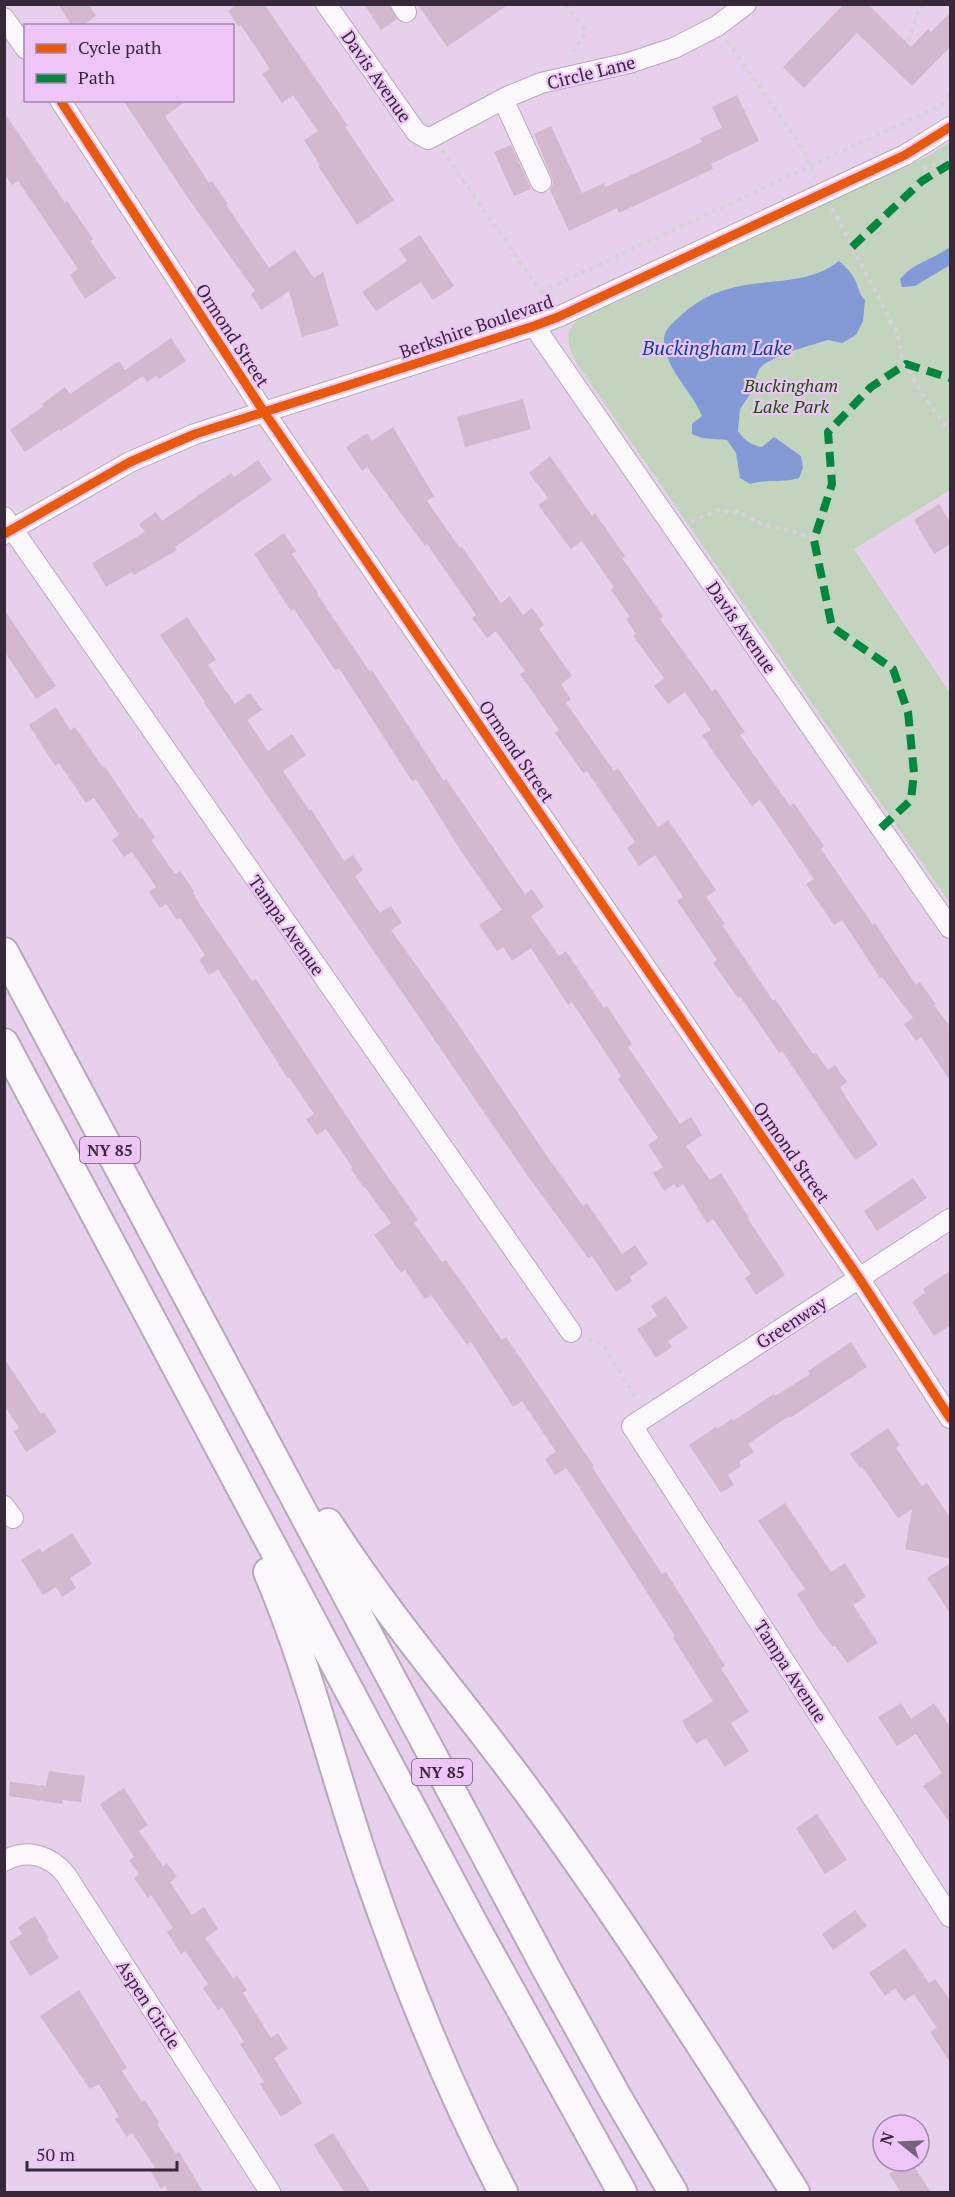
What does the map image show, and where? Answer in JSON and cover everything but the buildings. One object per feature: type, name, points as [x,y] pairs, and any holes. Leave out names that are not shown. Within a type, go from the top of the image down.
[{"type":"highway","name":"NY 85","points":[[4,952],[552,1979],[673,2193]]},
{"type":"highway","name":"NY 85","points":[[4,1043],[509,1990],[622,2193]]},
{"type":"highway","points":[[216,1349],[367,1583],[528,1791],[630,1937],[682,2013],[795,2193]]},
{"type":"highway","points":[[200,1409],[276,1589],[367,1868],[412,1992],[457,2098],[502,2193]]},
{"type":"street","name":"Davis Avenue","points":[[326,4],[416,132],[424,138],[433,138]]},
{"type":"street","name":"Circle Lane","points":[[433,138],[503,99],[541,83],[650,57],[687,43],[717,26],[746,4]]},
{"type":"street","points":[[4,18],[24,46]]},
{"type":"street","points":[[503,99],[541,182]]},
{"type":"street","name":"Ormond Street","points":[[61,102],[264,412],[859,1278],[951,1418]]},
{"type":"street","name":"Berkshire Boulevard","points":[[7,527],[162,447],[195,434],[558,317],[905,155],[951,127]]},
{"type":"street","name":"Davis Avenue","points":[[534,326],[951,928]]},
{"type":"street","name":"Tampa Avenue","points":[[7,527],[571,1332]]},
{"type":"street","name":"Greenway","points":[[640,1421],[951,1219]]},
{"type":"street","name":"Tampa Avenue","points":[[640,1421],[951,1917]]},
{"type":"street","name":"Aspen Circle","points":[[4,1862],[21,1855],[38,1855],[54,1862],[66,1875],[270,2193]]},
{"type":"path","points":[[566,4],[586,32],[569,55],[575,75]]},
{"type":"path","points":[[908,41],[917,14],[926,4]]},
{"type":"path","points":[[717,26],[801,147]]},
{"type":"path","points":[[541,292],[907,121],[942,104],[951,94]]},
{"type":"path","points":[[433,138],[558,317]]},
{"type":"path","points":[[914,173],[951,158]]},
{"type":"path","points":[[826,216],[841,207]]},
{"type":"path","points":[[834,212],[898,335],[902,355],[909,372],[951,431]]},
{"type":"path","points":[[689,523],[718,510],[738,512],[761,524],[796,532],[814,540]]},
{"type":"path","points":[[571,1332],[602,1344],[640,1421]]},
{"type":"green space","name":"Buckingham Lake Park","points":[[950,142],[950,490],[854,549],[950,693],[950,903],[576,362],[568,340],[571,329],[579,320],[932,154]]},
{"type":"water","points":[[950,247],[950,265],[915,286],[902,287],[900,279],[905,274]]},
{"type":"water","name":"Buckingham Lake","points":[[839,261],[853,276],[865,300],[863,321],[856,335],[842,343],[828,340],[785,353],[759,369],[749,396],[740,409],[738,431],[748,442],[762,447],[774,437],[801,456],[803,468],[799,478],[750,484],[740,478],[736,453],[727,440],[702,438],[692,434],[692,424],[702,416],[669,362],[664,342],[666,332],[688,309],[714,294],[742,286],[800,278],[827,269]]},
{"type":"marked path","points":[[852,247],[922,181],[950,164]]},
{"type":"marked path","points":[[881,828],[911,800],[914,773],[908,712],[893,669],[832,627],[814,540],[832,484],[828,432],[871,387],[906,364],[950,378]]},
{"type":"cycle path","points":[[61,102],[264,412],[859,1278],[950,1418]]},
{"type":"cycle path","points":[[4,534],[130,462],[195,434],[558,317],[905,155],[950,127]]}]
